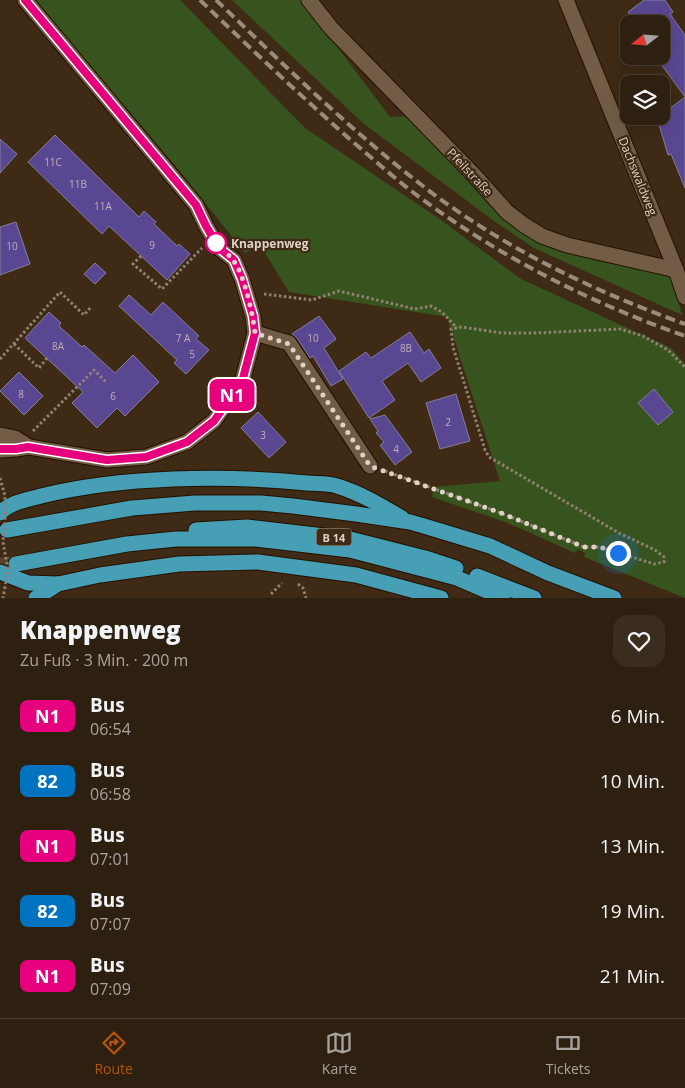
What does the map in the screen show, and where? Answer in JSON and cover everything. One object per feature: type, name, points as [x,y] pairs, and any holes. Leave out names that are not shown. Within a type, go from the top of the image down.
[{"type":"highway","name":"B 14","points":[[2,508],[52,494],[96,487],[165,480],[272,480],[336,485],[373,501],[410,522]]},
{"type":"highway","name":"B 14","points":[[7,530],[132,508],[196,503],[261,503],[325,509],[410,522],[490,546],[548,573],[614,598]]},
{"type":"highway","name":"B 14","points":[[127,544],[154,532],[247,527],[350,539],[429,558],[534,598]]},
{"type":"highway","name":"B 14","points":[[8,570],[127,544],[176,539],[256,539],[350,550],[457,578],[503,598]]},
{"type":"highway","points":[[8,570],[28,584],[58,584],[100,575],[179,564],[258,562],[356,575],[441,598]]},
{"type":"highway","points":[[36,598],[58,584]]},
{"type":"street","points":[[0,450],[28,447],[107,460],[146,457],[187,442],[214,421],[242,382],[255,333],[251,307],[234,260],[219,248],[196,205],[25,0]]},
{"type":"street","name":"Pfeilstraße","points":[[309,0],[331,28],[474,175],[507,212],[524,225],[542,236],[567,245],[676,270]]},
{"type":"street","name":"Dachswaldweg","points":[[566,0],[676,270],[685,297]]},
{"type":"street","points":[[255,333],[289,344],[370,466]]},
{"type":"street","points":[[0,435],[15,438],[28,447]]},
{"type":"path","points":[[141,256],[133,264],[162,289],[212,237]]},
{"type":"path","points":[[264,294],[312,300],[339,291],[415,309],[431,306],[442,312],[457,328]]},
{"type":"path","points":[[0,359],[60,292],[84,315],[91,307]]},
{"type":"path","points":[[370,466],[501,513],[584,547],[600,547],[654,564],[660,564],[664,562],[664,558],[655,550],[618,533],[489,457],[485,450],[453,347],[451,330],[462,327],[502,333],[620,330],[643,336],[668,350],[685,366]]},
{"type":"path","points":[[14,344],[39,368],[47,358]]},
{"type":"path","points":[[38,434],[32,431],[94,370],[106,382]]},
{"type":"path","points":[[0,478],[5,496],[2,508],[3,542],[8,570],[3,598]]},
{"type":"path","points":[[582,551],[584,547]]},
{"type":"path","points":[[270,594],[280,582],[288,582]]},
{"type":"path","points":[[295,582],[303,588],[306,598]]},
{"type":"green space","points":[[35,0],[180,0],[305,128],[441,220],[521,279],[671,348],[685,364],[685,598],[584,557],[585,553],[578,549],[575,553],[508,523],[432,497],[434,487],[500,481],[447,317],[289,292],[260,245],[245,253],[178,169]]},
{"type":"green space","points":[[232,0],[302,0],[390,117],[410,116],[511,220],[672,277],[682,315],[534,248],[494,221],[364,124]]},
{"type":"building","points":[[644,0],[665,0],[673,12],[670,14],[685,35],[685,97],[662,65],[670,65],[670,15],[630,15],[628,12]]},
{"type":"building","points":[[685,97],[685,188],[671,154],[668,155],[659,125],[670,125],[670,108]]},
{"type":"building","points":[[55,135],[139,217],[144,211],[156,222],[154,224],[177,246],[179,244],[190,254],[167,280],[109,226],[102,234],[28,162]]},
{"type":"building","points":[[0,139],[17,154],[0,173]]},
{"type":"building","points":[[16,222],[30,264],[0,275],[0,227]]},
{"type":"building","points":[[95,263],[106,273],[95,284],[84,274]]},
{"type":"building","points":[[129,295],[151,315],[163,302],[199,336],[196,339],[209,350],[186,374],[174,363],[177,360],[119,306]]},
{"type":"building","points":[[49,312],[61,323],[59,326],[82,347],[84,345],[115,373],[133,355],[159,382],[125,416],[117,408],[97,428],[72,403],[83,392],[25,338]]},
{"type":"building","points":[[319,316],[336,339],[324,348],[343,379],[331,386],[313,356],[310,358],[297,338],[292,334]]},
{"type":"building","points":[[410,332],[424,353],[429,349],[441,368],[421,382],[408,363],[382,381],[395,400],[369,418],[339,371],[366,352],[371,358]]},
{"type":"building","points":[[19,372],[43,396],[24,415],[0,391]]},
{"type":"building","points":[[654,389],[673,412],[658,425],[638,403]]},
{"type":"building","points":[[456,394],[470,441],[440,449],[426,403]]},
{"type":"building","points":[[258,412],[286,442],[269,458],[241,428]]},
{"type":"building","points":[[385,415],[412,452],[395,465],[380,445],[384,442],[376,433],[378,431],[370,419]]},
{"type":"tunnel","points":[[0,565],[16,564]]},
{"type":"railway","points":[[200,0],[353,142],[406,187],[445,216],[510,257],[544,275],[613,308],[685,336]]},
{"type":"railway","points":[[216,0],[290,71],[392,162],[449,205],[513,246],[546,264],[614,296],[685,324]]},
{"type":"bus line","name":"N1","points":[[0,449],[28,447],[107,460],[146,457],[187,442],[214,421],[242,382],[255,333],[248,298],[234,260],[219,248],[196,205],[25,0]]},
{"type":"place","name":"Knappenweg","points":[[216,243]]},
{"type":"route","points":[[216,243],[219,248],[234,260],[248,298],[255,333],[289,344],[370,466],[501,513],[584,547],[600,547],[618,553]]}]
